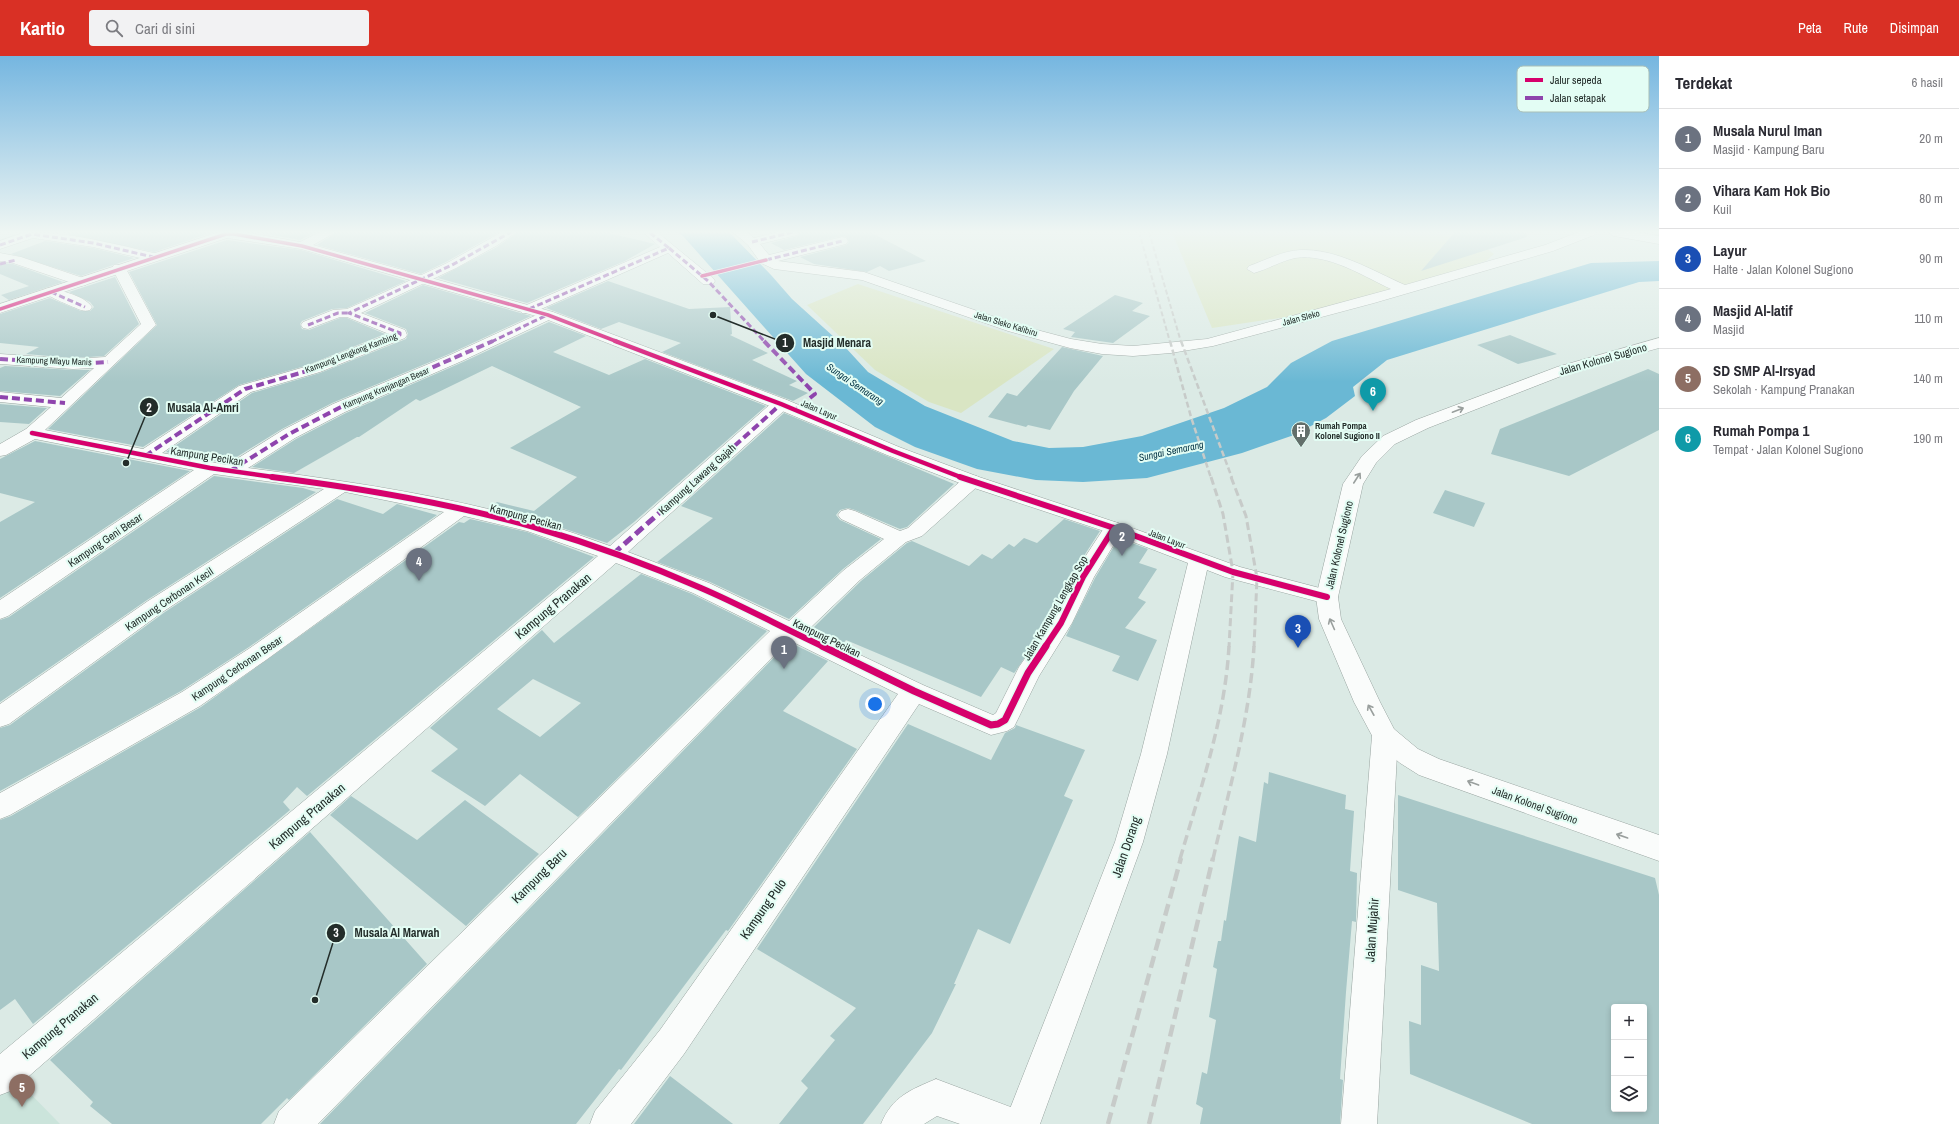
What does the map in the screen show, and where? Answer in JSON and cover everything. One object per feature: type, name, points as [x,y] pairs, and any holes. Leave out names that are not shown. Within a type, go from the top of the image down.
[{"type":"street","name":"Jalan Layur","points":[[0,309],[81,282]]},
{"type":"street","points":[[0,451],[32,434],[149,325],[126,282]]},
{"type":"street","points":[[308,325],[338,313],[349,313],[417,282]]},
{"type":"street","name":"Jalan Layur","points":[[428,282],[548,315],[781,404],[893,452],[972,481],[1114,528],[1234,572],[1327,597]]},
{"type":"street","points":[[527,310],[591,282]]},
{"type":"street","name":"Jalan Sleko Kalibiru","points":[[882,282],[1013,328],[1070,343],[1102,349],[1133,351],[1171,348]]},
{"type":"street","points":[[1384,282],[1404,290]]},
{"type":"street","name":"Jalan Sleko","points":[[1171,348],[1208,343],[1432,282]]},
{"type":"street","points":[[50,292],[70,299],[86,307]]},
{"type":"street","name":"Kampung Lengkong Kambing","points":[[146,456],[210,411],[246,389],[314,369],[401,334],[349,313]]},
{"type":"street","name":"Kampung Kranjangan Besar","points":[[220,470],[339,408],[456,358],[548,315]]},
{"type":"street","name":"Jalan Kolonel Sugiono","points":[[1659,343],[1563,370],[1427,422],[1390,440],[1369,460],[1353,484],[1327,597],[1330,619],[1367,702],[1385,736],[1409,756],[1429,767],[1659,848]]},
{"type":"street","name":"Kampung Mlayu Manis","points":[[0,359],[73,364],[108,362]]},
{"type":"street","points":[[0,398],[65,403]]},
{"type":"street","name":"Kampung Lawang Gajah","points":[[614,554],[781,404]]},
{"type":"street","name":"Kampung Pecikan","points":[[32,434],[220,470],[342,486],[461,509],[534,527],[614,554],[701,588],[914,691],[991,725],[998,724],[1005,720]]},
{"type":"street","name":"Kampung Geni Besar","points":[[0,612],[220,470]]},
{"type":"street","name":"Kampung Baru","points":[[292,1124],[789,630],[852,575],[900,538],[915,532],[972,481]]},
{"type":"street","name":"Kampung Cerbonan Kecil","points":[[0,717],[156,606],[342,486]]},
{"type":"street","name":"Kampung Cerbonan Besar","points":[[0,807],[191,700],[461,509]]},
{"type":"street","points":[[848,515],[900,538]]},
{"type":"street","name":"Jalan Kampung Lengkap Sop","points":[[1005,720],[1028,673],[1060,623],[1083,577],[1114,528]]},
{"type":"street","name":"Kampung Pranakan","points":[[0,1077],[614,554]]},
{"type":"street","name":"Jalan Dorang","points":[[1022,1124],[1129,842],[1154,754],[1199,560]]},
{"type":"street","name":"Kampung Pulo","points":[[608,1124],[672,1042],[914,691]]},
{"type":"street","name":"Jalan Mujahir","points":[[1359,1124],[1385,736]]},
{"type":"street","points":[[899,1124],[914,1108],[936,1097],[1008,1124]]},
{"type":"shaded area","points":[[15,1078],[60,1124],[0,1124],[0,1091]]},
{"type":"green space","points":[[1193,282],[1419,282],[1286,317],[1212,328]]},
{"type":"green space","points":[[858,284],[1054,349],[961,413],[929,402],[875,370],[807,305]]},
{"type":"water","name":"Sungai Semarang","points":[[724,282],[777,282],[792,299],[845,347],[868,372],[925,406],[1013,441],[1049,448],[1083,447],[1142,436],[1224,408],[1267,387],[1291,363],[1332,341],[1528,282],[1642,282],[1387,360],[1353,387],[1355,396],[1326,418],[1294,435],[1242,453],[1147,478],[1083,482],[1036,480],[977,469],[915,447],[875,427],[806,374]]},
{"type":"building","points":[[19,282],[63,282],[9,300],[1,295],[29,286]]},
{"type":"building","points":[[100,282],[117,282],[139,324],[104,356],[73,358],[26,354],[39,347],[0,343],[0,314],[50,298],[81,311],[90,311],[94,307],[90,302],[69,292]]},
{"type":"building","points":[[134,282],[404,282],[347,308],[332,309],[302,321],[300,324],[302,329],[309,330],[340,318],[347,318],[385,334],[308,365],[239,385],[143,447],[48,429],[157,325]]},
{"type":"building","points":[[452,282],[576,282],[527,303]]},
{"type":"building","points":[[606,282],[610,282],[689,309],[730,307],[732,334],[730,335],[768,353],[752,360],[797,381],[789,385],[808,393],[793,401],[662,352],[681,343],[619,322],[601,329],[546,308]]},
{"type":"building","points":[[423,285],[531,316],[449,354],[332,403],[282,429],[227,463],[166,452],[252,393],[320,373],[406,339],[408,334],[406,329],[365,313]]},
{"type":"building","points":[[1115,295],[1143,303],[1132,311],[1150,316],[1113,343],[1071,337],[1075,332],[1063,329]]},
{"type":"building","points":[[549,322],[586,336],[553,352],[609,375],[645,359],[766,406],[634,522],[607,543],[550,524],[490,508],[497,502],[534,511],[577,477],[510,448],[581,407],[492,366],[420,401],[416,399],[359,437],[294,473],[252,467],[296,439],[346,413],[463,362]]},
{"type":"building","points":[[1510,335],[1557,354],[1518,364],[1477,345]]},
{"type":"building","points":[[1062,347],[1103,356],[1074,391],[1050,430],[1028,425],[1026,427],[988,417],[1007,393],[1017,396]]},
{"type":"building","points":[[5,366],[90,370],[60,396],[0,391],[0,368]]},
{"type":"building","points":[[1648,369],[1659,374],[1659,430],[1569,476],[1491,454],[1500,429]]},
{"type":"building","points":[[0,404],[47,408],[29,424],[0,422]]},
{"type":"building","points":[[784,413],[954,484],[907,527],[900,529],[855,510],[848,508],[840,510],[836,515],[840,520],[881,539],[843,569],[789,619],[710,582],[657,562],[713,518],[681,506]]},
{"type":"building","points":[[35,441],[190,471],[0,598],[0,522],[35,502],[0,493],[0,459]]},
{"type":"building","points":[[214,476],[303,488],[316,492],[147,600],[0,702],[0,620],[9,617]]},
{"type":"building","points":[[1445,490],[1485,503],[1474,527],[1433,513]]},
{"type":"building","points":[[337,499],[383,514],[397,504],[437,515],[249,647],[181,691],[0,791],[0,728],[10,725],[165,612]]},
{"type":"building","points":[[470,519],[527,532],[594,557],[307,796],[297,787],[283,802],[290,810],[33,1024],[15,999],[0,1010],[0,820],[11,816],[201,707],[459,522],[464,523]]},
{"type":"building","points":[[1064,519],[1100,531],[1071,576],[1050,620],[1015,672],[1014,673],[1001,667],[981,697],[846,640],[842,645],[811,630],[861,581],[907,543],[912,541],[969,566],[982,554],[992,559],[1009,544],[1014,547],[1024,538],[1037,543]]},
{"type":"building","points":[[1119,538],[1148,549],[1139,563],[1157,569],[1138,598],[1146,602],[1125,628],[1157,640],[1138,681],[1112,671],[1120,656],[1066,636],[1095,578]]},
{"type":"building","points":[[641,574],[692,594],[767,631],[578,817],[520,774],[485,806],[431,771],[458,749],[430,728],[542,630],[554,643]],"holes":[[[533,679],[581,703],[540,737],[497,709]]]},
{"type":"building","points":[[789,642],[828,661],[783,711],[857,749],[728,931],[726,930],[621,1070],[619,1069],[576,1124],[320,1124]]},
{"type":"building","points":[[908,724],[991,760],[1005,733],[1015,728],[1016,725],[1085,750],[1064,796],[1073,800],[1010,944],[978,929],[954,984],[956,984],[932,1033],[863,1124],[779,1124],[808,1088],[801,1081],[835,1040],[830,1036],[856,1008],[757,949]]},
{"type":"building","points":[[1269,772],[1346,795],[1345,809],[1354,811],[1350,871],[1357,873],[1356,922],[1352,921],[1346,992],[1340,1079],[1343,1080],[1340,1124],[1200,1124],[1203,1108],[1196,1104],[1202,1072],[1207,1074],[1216,1020],[1209,1017],[1217,969],[1213,967],[1218,941],[1221,941],[1224,920],[1226,921],[1239,836],[1256,842],[1264,782],[1268,784]]},
{"type":"building","points":[[1398,795],[1655,878],[1659,895],[1659,1124],[1532,1124],[1410,1074],[1409,1021],[1421,1025],[1421,965],[1439,971],[1437,903],[1398,890]]},
{"type":"building","points":[[351,796],[417,840],[465,800],[539,854],[466,926],[330,815]]},
{"type":"building","points":[[310,832],[427,964],[289,1100],[287,1098],[261,1124],[112,1124],[90,1106],[93,1102],[50,1060]]},
{"type":"building","points":[[670,1076],[733,1124],[634,1124]]},
{"type":"railway","points":[[1153,282],[1170,342]]},
{"type":"railway","points":[[1163,282],[1181,342]]},
{"type":"railway","points":[[1170,341],[1191,417],[1211,478]]},
{"type":"railway","points":[[1181,341],[1232,478]]},
{"type":"railway","points":[[1211,477],[1223,514],[1233,572],[1229,647]]},
{"type":"railway","points":[[1231,477],[1246,516],[1257,578],[1254,647]]},
{"type":"railway","points":[[1180,859],[1217,727],[1227,673],[1229,646]]},
{"type":"railway","points":[[1213,859],[1243,727],[1252,673],[1254,646]]},
{"type":"railway","points":[[1108,1124],[1181,858]]},
{"type":"railway","points":[[1149,1124],[1213,858]]},
{"type":"marked path","points":[[145,456],[245,389],[314,369],[400,335],[400,333],[349,313],[417,282]]},
{"type":"marked path","points":[[529,309],[591,282]]},
{"type":"marked path","points":[[709,282],[815,394],[795,410]]},
{"type":"marked path","points":[[51,292],[70,299],[85,307]]},
{"type":"marked path","points":[[308,325],[338,313],[349,313]]},
{"type":"marked path","points":[[230,471],[289,434],[339,408],[456,358],[547,315]]},
{"type":"marked path","points":[[0,359],[73,364],[108,362]]},
{"type":"marked path","points":[[0,397],[65,403]]},
{"type":"marked path","points":[[613,554],[781,404]]},
{"type":"cycle path","points":[[0,309],[82,282]]},
{"type":"cycle path","points":[[430,282],[548,315],[781,404],[893,451],[972,481],[1114,528],[1233,572],[1327,597]]},
{"type":"cycle path","points":[[32,433],[210,468],[342,486],[461,509],[534,527],[613,554],[701,588],[914,691],[991,725],[998,724],[1005,720],[1028,673],[1061,623],[1083,577],[1114,528]]},
{"type":"place","name":"Masjid Menara","points":[[713,315]]},
{"type":"place","name":"Rumah Pompa 1","points":[[1373,411]]},
{"type":"place","name":"Rumah Pompa Kolonel Sugiono II","points":[[1301,448]]},
{"type":"place","name":"Musala Al-Amri","points":[[126,463]]},
{"type":"place","name":"Vihara Kam Hok Bio","points":[[1122,556]]},
{"type":"place","name":"Masjid Al-latif","points":[[419,581]]},
{"type":"place","name":"Layur","points":[[1298,648]]},
{"type":"place","name":"Musala Nurul Iman","points":[[784,669]]},
{"type":"place","name":"Musala Al Marwah","points":[[315,1000]]},
{"type":"place","name":"SD SMP Al-Irsyad","points":[[22,1107]]}]
